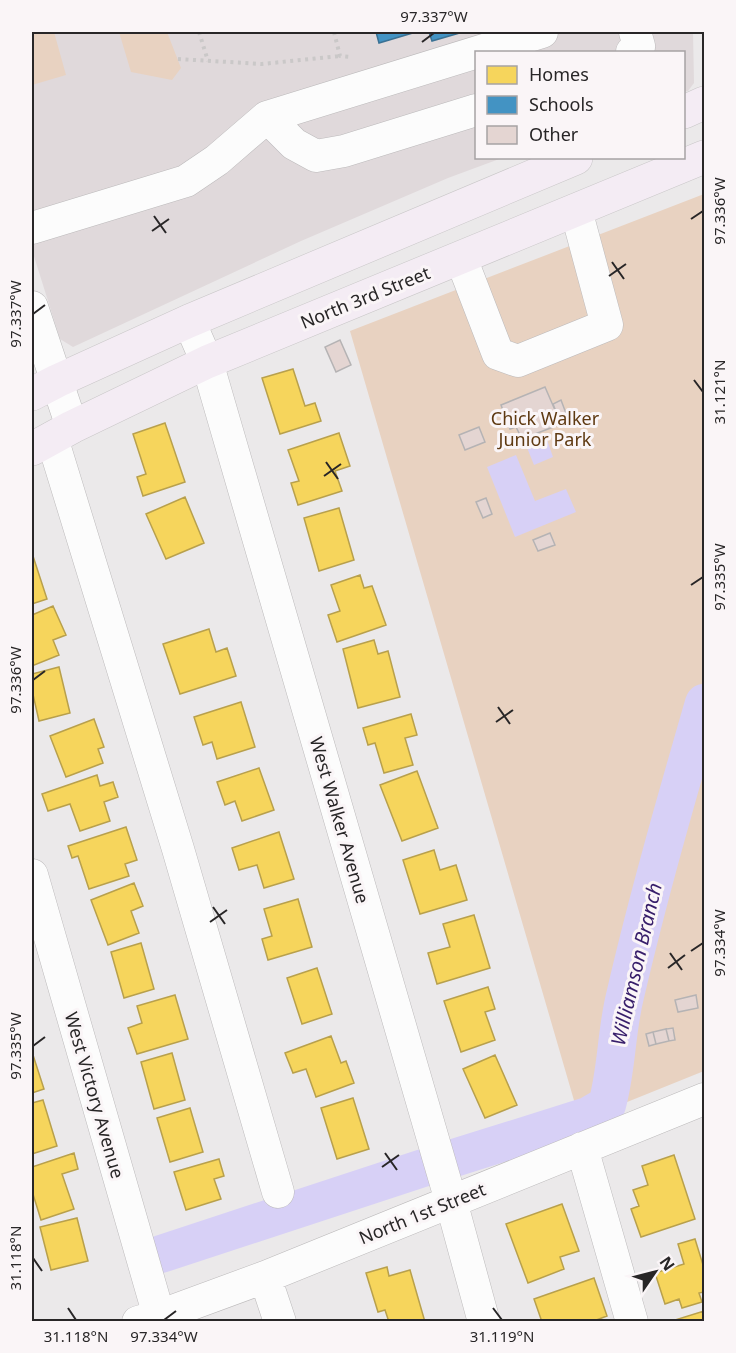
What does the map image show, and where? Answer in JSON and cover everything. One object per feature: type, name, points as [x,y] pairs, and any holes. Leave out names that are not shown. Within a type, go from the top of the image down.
[{"type":"main road","points":[[685,112],[705,103]]},
{"type":"main road","name":"North 3rd Street","points":[[52,438],[207,362],[705,157]]},
{"type":"main road","points":[[44,388],[189,321],[574,159]]},
{"type":"street","points":[[481,51],[542,32]]},
{"type":"street","points":[[633,51],[639,46],[635,32]]},
{"type":"street","points":[[32,228],[186,181],[217,160],[267,117],[475,53]]},
{"type":"street","points":[[267,117],[294,144],[316,156],[344,151],[475,111]]},
{"type":"street","points":[[461,258],[498,354],[518,360],[607,325],[576,210]]},
{"type":"street","points":[[32,307],[52,438],[178,849],[278,1192]]},
{"type":"street","name":"West Walker Avenue","points":[[189,321],[207,362],[451,1201],[484,1322]]},
{"type":"street","name":"West Victory Avenue","points":[[32,875],[149,1319]]},
{"type":"street","name":"North 1st Street","points":[[149,1319],[265,1277],[705,1099]]},
{"type":"street","points":[[582,1148],[633,1322]]},
{"type":"street","points":[[265,1277],[280,1322]]},
{"type":"path","points":[[199,32],[208,61]]},
{"type":"path","points":[[334,32],[340,56]]},
{"type":"path","points":[[178,59],[262,63],[350,57]]},
{"type":"shaded area","points":[[32,32],[693,32],[694,83],[685,92],[685,51],[475,51],[475,159],[499,159],[448,178],[301,241],[73,347],[60,339],[32,250]]},
{"type":"shaded area","points":[[546,437],[553,457],[534,465],[526,445]]},
{"type":"shaded area","points":[[516,455],[535,501],[566,489],[576,512],[515,537],[487,467]]},
{"type":"green space","points":[[32,32],[54,32],[66,75],[32,85]]},
{"type":"green space","points":[[119,32],[167,32],[181,68],[172,80],[131,72]]},
{"type":"green space","name":"Chick Walker Junior Park","points":[[704,194],[704,1071],[580,1121],[350,331]]},
{"type":"building: Homes","points":[[293,369],[305,406],[315,403],[321,421],[280,434],[262,378]]},
{"type":"building: Homes","points":[[165,423],[185,482],[143,496],[137,477],[146,474],[133,434]]},
{"type":"building: Homes","points":[[339,433],[350,466],[335,471],[342,491],[298,505],[291,483],[299,481],[288,450]]},
{"type":"building: Homes","points":[[185,497],[204,543],[166,559],[146,514]]},
{"type":"building: Homes","points":[[339,508],[354,560],[319,571],[304,518]]},
{"type":"building: Homes","points":[[32,553],[47,599],[32,604]]},
{"type":"building: Homes","points":[[360,575],[364,588],[372,586],[386,625],[337,642],[328,615],[340,611],[331,585]]},
{"type":"building: Homes","points":[[53,606],[66,635],[53,640],[59,655],[32,666],[32,615]]},
{"type":"building: Homes","points":[[209,629],[216,652],[227,648],[236,676],[180,694],[163,644]]},
{"type":"building: Homes","points":[[374,640],[378,654],[388,651],[400,697],[358,708],[343,649]]},
{"type":"building: Homes","points":[[59,667],[70,713],[39,721],[32,690],[32,674]]},
{"type":"building: Homes","points":[[241,702],[255,747],[217,759],[212,742],[203,745],[194,717]]},
{"type":"building: Homes","points":[[411,714],[417,735],[405,738],[413,765],[384,773],[375,743],[368,745],[363,728]]},
{"type":"building: Homes","points":[[94,719],[104,747],[98,749],[103,763],[66,777],[50,736]]},
{"type":"building: Homes","points":[[259,768],[274,810],[242,821],[235,801],[225,805],[217,782]]},
{"type":"building: Homes","points":[[417,771],[438,828],[402,841],[380,785]]},
{"type":"building: Homes","points":[[97,775],[100,786],[113,782],[118,797],[104,802],[110,821],[80,831],[70,804],[48,811],[42,794]]},
{"type":"building: Homes","points":[[126,827],[137,860],[125,864],[129,876],[89,889],[78,856],[72,858],[68,846]]},
{"type":"building: Homes","points":[[279,832],[294,879],[264,888],[257,865],[239,870],[232,848]]},
{"type":"building: Homes","points":[[434,850],[440,870],[456,865],[467,900],[420,914],[403,860]]},
{"type":"building: Homes","points":[[134,883],[143,906],[131,911],[139,933],[108,945],[91,900]]},
{"type":"building: Homes","points":[[298,899],[312,947],[268,960],[262,939],[272,936],[264,909]]},
{"type":"building: Homes","points":[[474,915],[490,968],[437,984],[428,953],[450,947],[443,924]]},
{"type":"building: Homes","points":[[141,943],[154,989],[124,998],[111,952]]},
{"type":"building: Homes","points":[[317,968],[332,1014],[302,1024],[287,978]]},
{"type":"building: Homes","points":[[488,987],[495,1009],[485,1012],[495,1040],[461,1052],[444,1001]]},
{"type":"building: Homes","points":[[175,995],[188,1039],[137,1054],[128,1028],[142,1023],[137,1006]]},
{"type":"building: Homes","points":[[331,1036],[341,1063],[346,1061],[354,1083],[316,1097],[306,1069],[293,1073],[285,1053]]},
{"type":"building: Homes","points":[[172,1053],[185,1100],[154,1109],[141,1062]]},
{"type":"building: Homes","points":[[32,1055],[44,1089],[32,1093]]},
{"type":"building: Homes","points":[[495,1055],[517,1105],[485,1118],[463,1069]]},
{"type":"building: Homes","points":[[353,1098],[369,1149],[337,1159],[321,1108]]},
{"type":"building: Homes","points":[[43,1100],[57,1146],[32,1154],[32,1103]]},
{"type":"building: Homes","points":[[190,1108],[203,1152],[170,1162],[157,1118]]},
{"type":"building: Homes","points":[[74,1153],[78,1169],[62,1174],[74,1209],[41,1220],[32,1191],[32,1167]]},
{"type":"building: Homes","points":[[674,1155],[695,1219],[641,1237],[631,1209],[639,1206],[633,1190],[648,1185],[642,1166]]},
{"type":"building: Homes","points":[[219,1159],[224,1176],[214,1179],[221,1199],[186,1210],[174,1172]]},
{"type":"building: Homes","points":[[562,1204],[579,1251],[560,1257],[564,1269],[528,1283],[506,1224]]},
{"type":"building: Homes","points":[[77,1218],[88,1261],[51,1270],[40,1227]]},
{"type":"building: Homes","points":[[695,1239],[704,1268],[704,1292],[699,1293],[702,1302],[682,1308],[679,1299],[665,1304],[655,1273],[684,1264],[678,1244]]},
{"type":"building: Homes","points":[[387,1267],[389,1276],[410,1270],[425,1322],[389,1322],[385,1310],[378,1312],[366,1273]]},
{"type":"building: Homes","points":[[594,1278],[607,1316],[591,1322],[542,1322],[534,1299]]},
{"type":"building: Homes","points":[[704,1311],[704,1322],[675,1322],[675,1320]]},
{"type":"building: Schools","points":[[376,32],[416,32],[379,43]]},
{"type":"building: Schools","points":[[429,32],[463,32],[432,41]]},
{"type":"building: Other","points":[[340,340],[351,365],[336,372],[325,347]]},
{"type":"building: Other","points":[[545,387],[561,424],[522,439],[516,427],[510,429],[501,405]]},
{"type":"building: Other","points":[[561,400],[567,416],[559,419],[553,404]]},
{"type":"building: Other","points":[[479,427],[485,442],[465,450],[459,435]]},
{"type":"building: Other","points":[[486,498],[492,514],[483,518],[476,502]]},
{"type":"building: Other","points":[[550,533],[555,545],[538,551],[533,540]]},
{"type":"building: Other","points":[[696,995],[698,1008],[678,1012],[675,1000]]},
{"type":"building: Other","points":[[673,1028],[675,1040],[669,1041],[666,1029]]},
{"type":"building: Other","points":[[666,1029],[669,1041],[656,1044],[653,1032]]},
{"type":"building: Other","points":[[653,1032],[656,1044],[649,1046],[646,1034]]},
{"type":"waterway","name":"Williamson Branch","points":[[454,1158],[588,1116],[607,1105],[622,1010],[634,959],[704,703]]},
{"type":"waterway","name":"Williamson Branch","points":[[161,1254],[423,1168]]}]
